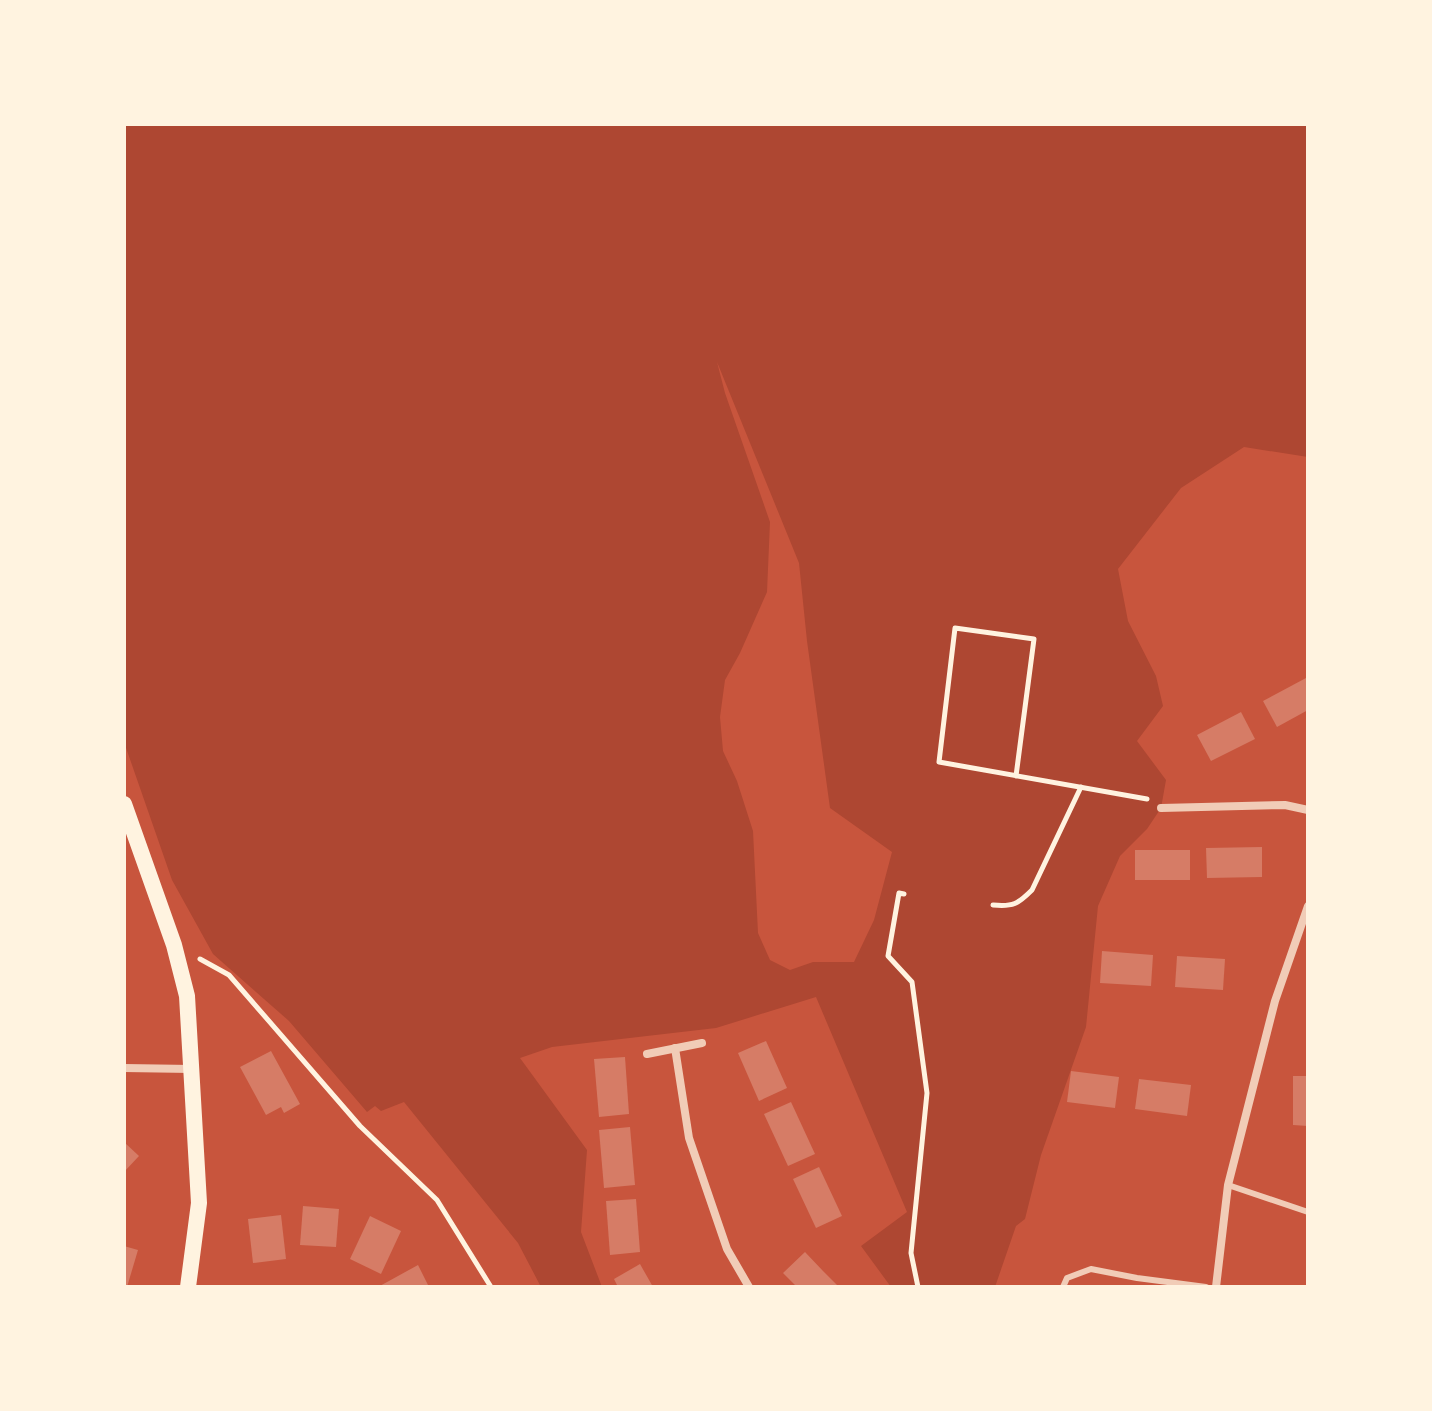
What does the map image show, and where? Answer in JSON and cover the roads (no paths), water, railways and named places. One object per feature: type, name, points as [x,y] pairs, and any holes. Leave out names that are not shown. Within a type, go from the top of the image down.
[{"type":"main road","points":[[124,804],[174,945],[187,996],[199,1203],[188,1287]]},
{"type":"street","points":[[1161,808],[1285,805],[1308,810]]},
{"type":"street","points":[[1216,1287],[1228,1185],[1275,1001],[1308,906]]},
{"type":"street","points":[[647,1054],[702,1043]]},
{"type":"street","points":[[675,1048],[689,1138],[727,1249],[749,1287]]},
{"type":"street","points":[[124,1068],[192,1069]]},
{"type":"lane","points":[[1228,1185],[1308,1212]]},
{"type":"lane","points":[[1063,1287],[1067,1278],[1091,1269],[1206,1287]]},
{"type":"lane","points":[[1137,1278],[1137,1287]]}]
